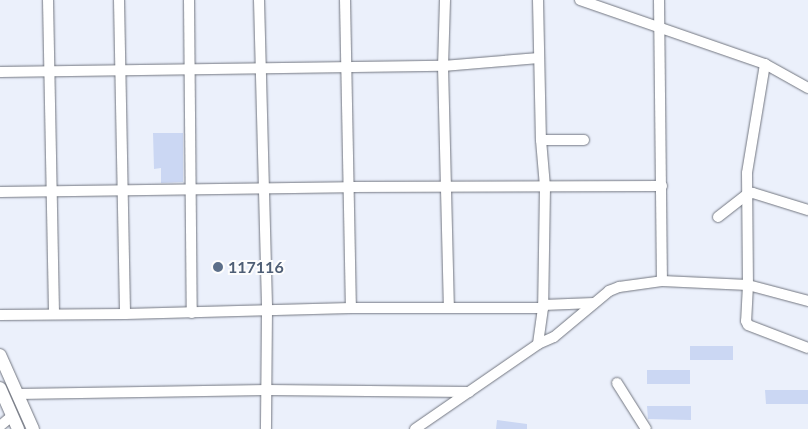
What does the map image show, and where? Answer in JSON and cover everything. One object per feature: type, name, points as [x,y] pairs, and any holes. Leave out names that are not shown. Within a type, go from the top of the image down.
[{"type":"main road","points":[[0,355],[33,429]]},
{"type":"main road","points":[[0,388],[18,429]]},
{"type":"street","points":[[48,0],[54,313]]},
{"type":"street","points":[[119,0],[121,189],[125,314]]},
{"type":"street","points":[[189,0],[192,313]]},
{"type":"street","points":[[259,0],[267,310],[266,429]]},
{"type":"street","points":[[345,0],[348,68],[351,308]]},
{"type":"street","points":[[445,0],[443,66],[449,307]]},
{"type":"street","points":[[538,0],[541,140],[545,187],[543,306],[538,344]]},
{"type":"street","points":[[580,0],[659,29],[765,64],[808,87]]},
{"type":"street","points":[[659,0],[662,281]]},
{"type":"street","points":[[0,72],[443,66],[539,58]]},
{"type":"street","points":[[765,64],[748,166],[746,194],[748,285],[746,321],[748,325],[808,348]]},
{"type":"street","points":[[541,140],[584,140]]},
{"type":"street","points":[[0,192],[121,189],[265,190],[446,186],[662,186]]},
{"type":"street","points":[[718,217],[746,194],[763,194],[808,210]]},
{"type":"street","points":[[415,429],[538,344],[554,337],[594,303],[619,287],[662,281],[748,285],[808,301]]},
{"type":"street","points":[[0,315],[543,306],[594,303]]},
{"type":"street","points":[[617,383],[646,429]]},
{"type":"street","points":[[18,394],[267,390],[469,392]]},
{"type":"street","points":[[0,426],[12,416]]},
{"type":"building","points":[[153,133],[183,133],[183,182],[161,183],[161,168],[154,169]]},
{"type":"building","points":[[690,346],[733,346],[733,360],[690,360]]},
{"type":"building","points":[[647,370],[690,370],[690,384],[647,384]]},
{"type":"building","points":[[765,390],[808,390],[808,404],[766,404]]},
{"type":"building","points":[[647,406],[691,406],[691,420],[648,419]]},
{"type":"building","points":[[497,420],[527,424],[527,429],[496,429]]},
{"type":"place","name":"117116","points":[[218,267]]}]
